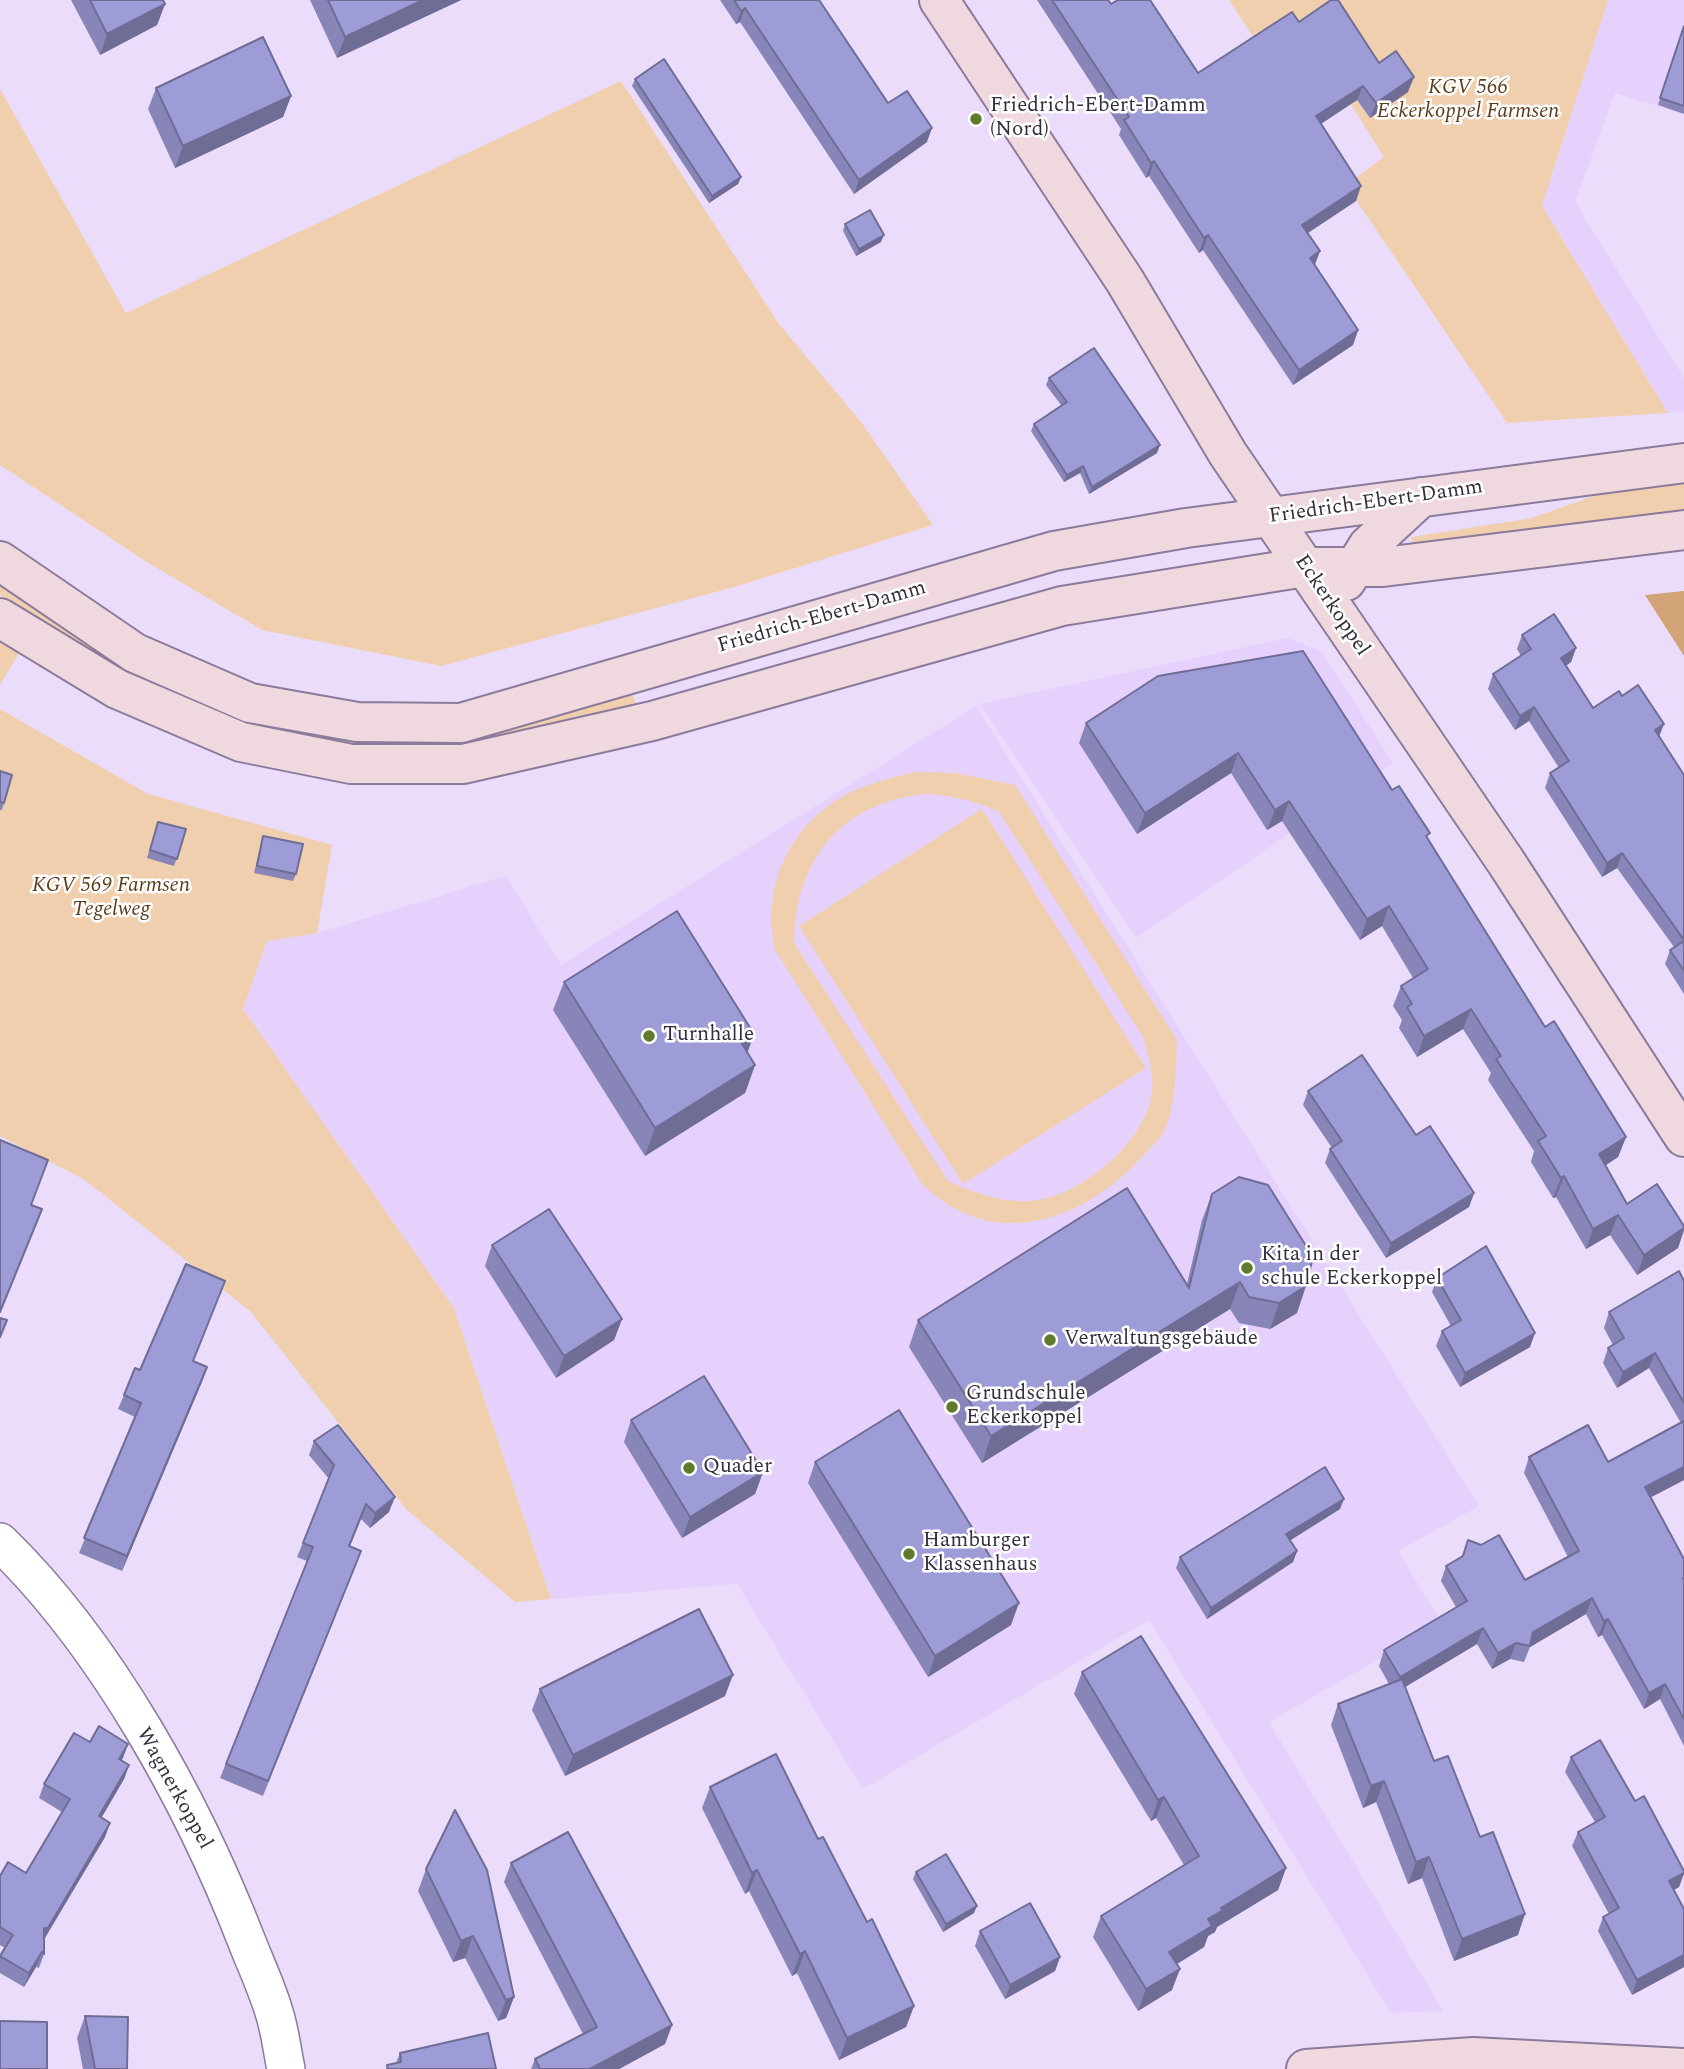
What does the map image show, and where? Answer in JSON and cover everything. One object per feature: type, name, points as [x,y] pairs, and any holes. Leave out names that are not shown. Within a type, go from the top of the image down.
[{"type":"main road","name":"Eckerkoppel","points":[[939,0],[1125,281],[1208,422],[1506,862],[1684,1137]]},
{"type":"main road","name":"Friedrich-Ebert-Damm","points":[[0,561],[135,653],[250,703],[357,722],[461,723],[1054,551],[1271,517],[1684,463]]},
{"type":"main road","points":[[1335,610],[1355,565],[1368,546],[1421,497]]},
{"type":"main road","points":[[0,618],[117,689],[241,742],[351,764],[463,764],[652,721],[1062,606],[1304,567],[1383,567],[1684,530]]},
{"type":"main road","points":[[1306,2069],[1473,2057],[1684,2068]]},
{"type":"street","name":"Wagnerkoppel","points":[[0,1542],[33,1576],[94,1652],[170,1775],[232,1903],[274,2012],[286,2069]]},
{"type":"shaded area","points":[[1608,0],[1684,0],[1684,114],[1615,93],[1575,202],[1684,378],[1684,412],[1668,413],[1542,206]]},
{"type":"shaded area","points":[[1684,591],[1684,656],[1645,595]]},
{"type":"shaded area","points":[[1288,638],[1321,651],[1393,763],[1136,938],[980,704]]},
{"type":"shaded area","name":"Grundschule Eckerkoppel","points":[[976,706],[1479,1506],[1398,1551],[1442,1623],[1269,1722],[1443,2011],[1391,2013],[1149,1620],[863,1789],[737,1584],[551,1599],[454,1308],[243,1009],[267,940],[317,933],[506,876],[561,965]]},
{"type":"green space","name":"KGV 566 Eckerkoppel Farmsen","points":[[1229,0],[1608,0],[1542,206],[1668,413],[1507,423],[1346,185],[1384,157],[1294,14],[1255,40]]},
{"type":"green space","points":[[621,81],[779,324],[861,422],[933,525],[734,587],[441,666],[262,630],[145,561],[0,465],[0,89],[126,313]]},
{"type":"green space","points":[[1684,482],[1684,513],[1441,543],[1413,542],[1411,537],[1532,518],[1605,492]]},
{"type":"green space","points":[[0,586],[99,652],[150,681],[209,707],[280,727],[632,693],[637,706],[479,744],[401,748],[334,746],[227,721],[130,679],[0,595]]},
{"type":"green space","points":[[0,641],[19,653],[0,685]]},
{"type":"green space","name":"KGV 569 Farmsen Tegelweg","points":[[0,709],[148,794],[332,845],[317,933],[267,941],[243,1009],[454,1308],[551,1599],[515,1602],[407,1510],[251,1312],[85,1180],[0,1136]]},
{"type":"green space","points":[[918,772],[955,773],[1015,785],[1177,1040],[1173,1102],[1162,1135],[1116,1181],[1091,1199],[1063,1213],[1035,1221],[1007,1223],[978,1218],[950,1206],[923,1185],[775,950],[772,908],[775,888],[789,849],[801,832],[815,816],[842,797],[873,783]],"holes":[[[923,794],[971,801],[999,812],[1143,1037],[1147,1050],[1152,1091],[1140,1126],[1129,1142],[1099,1171],[1064,1192],[1047,1198],[1022,1201],[996,1198],[948,1181],[794,943],[803,886],[813,862],[827,842],[845,824],[867,810],[893,800]]]},
{"type":"green space","points":[[982,809],[1146,1068],[963,1184],[799,926]]},
{"type":"building","points":[[90,0],[163,0],[165,4],[107,34]]},
{"type":"building","points":[[328,0],[423,0],[345,37]]},
{"type":"building","points":[[734,0],[819,0],[888,103],[907,91],[932,128],[859,180],[745,8],[741,11]]},
{"type":"building","points":[[1052,0],[1108,0],[1111,4],[1118,0],[1150,0],[1198,73],[1292,12],[1299,22],[1331,0],[1338,0],[1379,63],[1396,51],[1414,77],[1376,103],[1363,86],[1316,116],[1361,186],[1302,225],[1320,251],[1310,258],[1358,330],[1299,370],[1208,235],[1204,238],[1154,161],[1151,163],[1124,120],[1129,117]]},
{"type":"building","points":[[1684,26],[1684,106],[1660,98]]},
{"type":"building","points":[[263,37],[291,96],[183,146],[156,88]]},
{"type":"building","points":[[664,59],[741,177],[712,196],[635,79]]},
{"type":"building","points":[[870,210],[884,235],[859,249],[845,224]]},
{"type":"building","points":[[1094,348],[1160,445],[1092,487],[1083,466],[1067,475],[1034,424],[1067,402],[1049,378]]},
{"type":"building","points":[[1554,614],[1576,648],[1561,658],[1593,708],[1619,691],[1622,696],[1638,685],[1664,724],[1655,730],[1684,775],[1684,940],[1622,853],[1607,863],[1550,773],[1569,761],[1534,707],[1520,716],[1493,674],[1531,649],[1522,635]]},
{"type":"building","points":[[1303,651],[1392,790],[1399,786],[1430,833],[1426,836],[1545,1027],[1554,1021],[1626,1137],[1599,1154],[1627,1204],[1657,1184],[1684,1226],[1644,1255],[1618,1215],[1593,1229],[1564,1176],[1561,1178],[1538,1141],[1546,1136],[1496,1059],[1501,1056],[1471,1009],[1424,1036],[1407,1007],[1412,1004],[1401,986],[1428,969],[1389,906],[1367,919],[1289,801],[1275,810],[1238,753],[1145,813],[1086,723],[1158,676]]},
{"type":"building","points":[[0,771],[12,775],[4,803],[0,802]]},
{"type":"building","points":[[158,822],[186,829],[177,859],[150,850]]},
{"type":"building","points":[[263,836],[303,844],[296,874],[257,866]]},
{"type":"building","name":"Turnhalle","points":[[677,911],[754,1034],[741,1042],[755,1065],[655,1128],[564,982]]},
{"type":"building","points":[[1684,941],[1684,971],[1670,950]]},
{"type":"building","points":[[1362,1055],[1416,1135],[1430,1126],[1474,1193],[1391,1243],[1330,1149],[1342,1141],[1308,1091]]},
{"type":"building","points":[[0,1140],[48,1160],[31,1205],[42,1209],[0,1312]]},
{"type":"building","name":"Verwaltungsgebäude","points":[[1239,1177],[1268,1185],[1313,1257],[1306,1286],[1279,1303],[1249,1297],[1240,1282],[991,1436],[918,1320],[1127,1188],[1189,1288],[1212,1194]]},
{"type":"building","points":[[549,1209],[622,1319],[564,1356],[492,1245]]},
{"type":"building","points":[[1486,1246],[1535,1333],[1465,1373],[1442,1331],[1461,1320],[1437,1278]]},
{"type":"building","points":[[186,1264],[225,1281],[193,1361],[207,1367],[127,1556],[84,1538],[141,1403],[124,1395],[135,1368],[140,1370]]},
{"type":"building","points":[[1679,1271],[1684,1281],[1684,1403],[1655,1353],[1623,1372],[1608,1348],[1624,1338],[1609,1312]]},
{"type":"building","points":[[0,1318],[7,1320],[0,1337]]},
{"type":"building","name":"Quader","points":[[704,1376],[763,1472],[690,1517],[631,1420]]},
{"type":"building","name":"Hamburger Klassenhaus","points":[[899,1410],[1019,1603],[935,1656],[815,1462]]},
{"type":"building","points":[[1684,1421],[1684,1467],[1645,1487],[1684,1559],[1684,1719],[1665,1684],[1649,1693],[1608,1619],[1604,1621],[1592,1598],[1533,1632],[1530,1646],[1516,1643],[1498,1653],[1483,1628],[1400,1677],[1384,1650],[1467,1601],[1446,1566],[1463,1556],[1468,1540],[1481,1545],[1499,1535],[1525,1580],[1579,1551],[1529,1457],[1588,1425],[1608,1462]]},
{"type":"building","points":[[338,1425],[395,1497],[375,1513],[366,1504],[349,1546],[361,1551],[268,1781],[226,1764],[313,1547],[303,1543],[334,1465],[314,1441]]},
{"type":"building","points":[[1325,1467],[1344,1499],[1286,1534],[1297,1551],[1211,1608],[1180,1557]]},
{"type":"building","points":[[699,1609],[733,1675],[573,1755],[540,1689]]},
{"type":"building","points":[[1141,1636],[1286,1868],[1221,1908],[1223,1910],[1208,1919],[1212,1926],[1169,1952],[1180,1969],[1146,1989],[1101,1916],[1199,1856],[1164,1797],[1158,1800],[1082,1672]]},
{"type":"building","points":[[1402,1679],[1434,1761],[1448,1756],[1480,1837],[1493,1832],[1525,1914],[1462,1939],[1429,1857],[1416,1862],[1384,1781],[1371,1786],[1338,1704]]},
{"type":"building","points":[[99,1726],[128,1744],[119,1759],[129,1765],[99,1816],[110,1823],[48,1928],[44,1928],[44,1954],[42,1952],[29,1973],[0,1956],[13,1935],[0,1927],[0,1876],[8,1862],[26,1873],[70,1799],[44,1784],[74,1733],[90,1742]]},
{"type":"building","points":[[1600,1740],[1635,1801],[1644,1796],[1684,1871],[1669,1881],[1684,1909],[1684,1955],[1637,1980],[1603,1917],[1619,1908],[1578,1832],[1605,1817],[1571,1757]]},
{"type":"building","points":[[776,1754],[818,1839],[823,1837],[867,1922],[872,1919],[914,2006],[847,2038],[805,1951],[800,1954],[757,1870],[752,1873],[710,1787]]},
{"type":"building","points":[[455,1810],[487,1870],[514,1997],[506,2000],[473,1936],[461,1941],[426,1869]]},
{"type":"building","points":[[568,1832],[672,2025],[590,2069],[540,2069],[535,2059],[597,2027],[511,1863]]},
{"type":"building","points":[[946,1854],[977,1906],[946,1924],[916,1872]]},
{"type":"building","points":[[1030,1903],[1060,1957],[1010,1985],[980,1931]]},
{"type":"building","points":[[85,2016],[128,2017],[127,2069],[95,2069]]},
{"type":"building","points":[[0,2021],[47,2022],[47,2069],[0,2069]]},
{"type":"building","points":[[488,2033],[496,2069],[388,2069],[387,2065],[401,2062],[400,2053]]},
{"type":"place","name":"Friedrich-Ebert-Damm (Nord)","points":[[976,119]]},
{"type":"place","name":"Turnhalle","points":[[649,1036]]},
{"type":"place","name":"Kita in der schule Eckerkoppel","points":[[1247,1268]]},
{"type":"place","name":"Verwaltungsgebäude","points":[[1050,1340]]},
{"type":"place","name":"Grundschule Eckerkoppel","points":[[952,1407]]},
{"type":"place","name":"Quader","points":[[689,1468]]},
{"type":"place","name":"Hamburger Klassenhaus","points":[[909,1554]]}]
